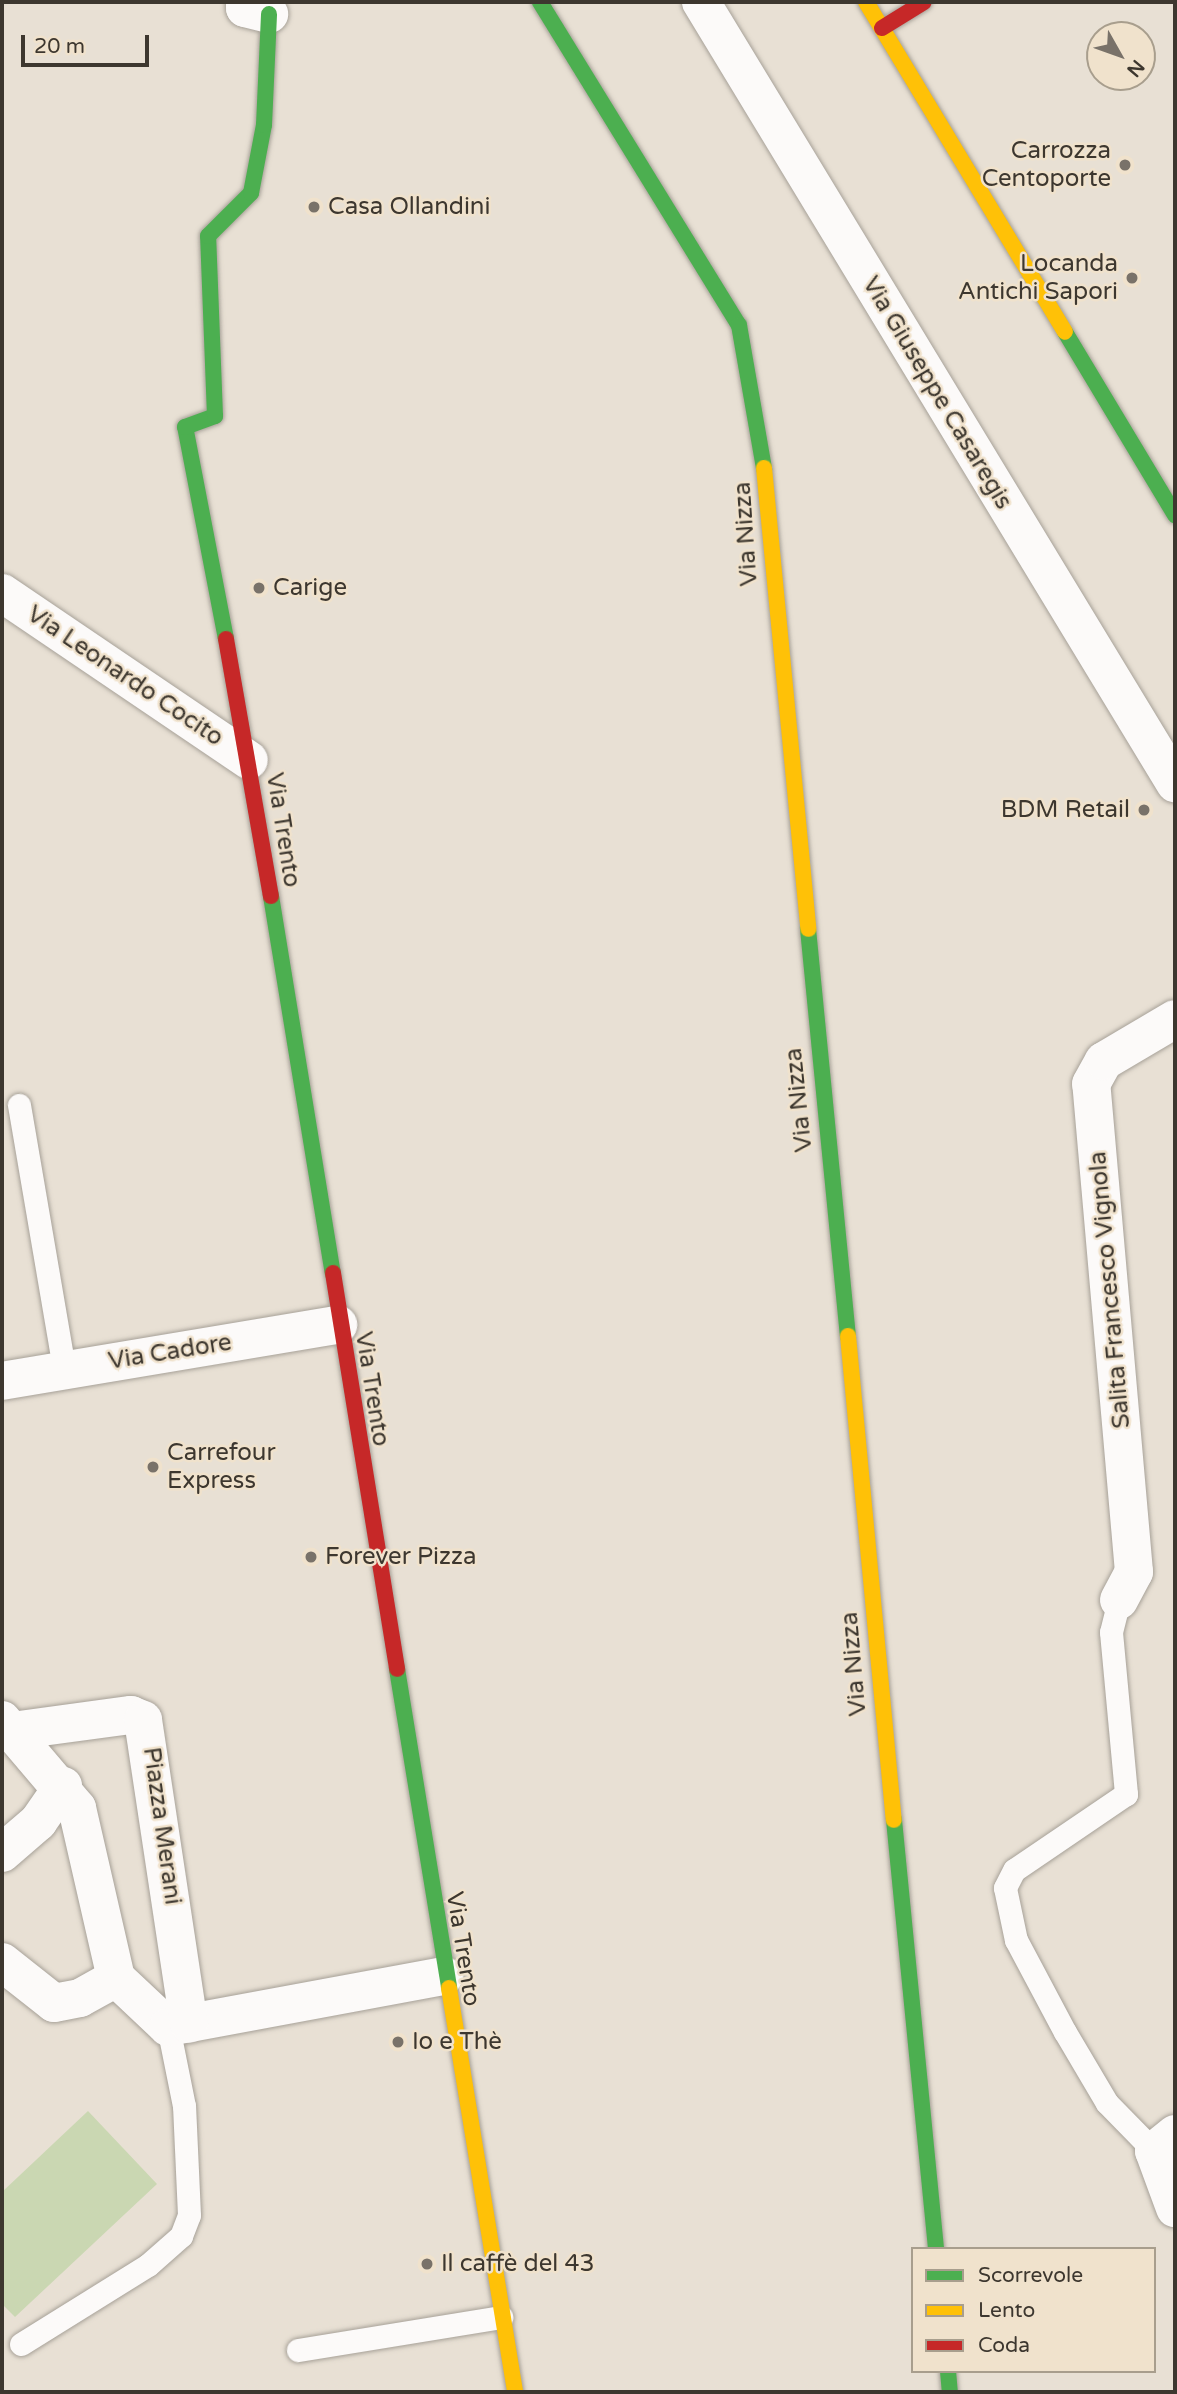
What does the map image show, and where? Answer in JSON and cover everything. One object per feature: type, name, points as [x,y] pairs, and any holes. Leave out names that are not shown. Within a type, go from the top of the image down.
[{"type":"street","name":"Via Nizza","points":[[540,2],[739,325],[759,421],[936,2247]]},
{"type":"street","name":"Via Giuseppe Casaregis","points":[[701,2],[1175,783]]},
{"type":"street","points":[[866,2],[1175,515]]},
{"type":"street","points":[[882,28],[924,2]]},
{"type":"street","name":"Via Trento","points":[[257,8],[264,125],[251,193],[208,236],[215,416],[185,426],[249,760],[444,1976],[515,2392]]},
{"type":"street","name":"Via Leonardo Cocito","points":[[2,593],[249,760]]},
{"type":"street","name":"Salita Francesco Vignola","points":[[1119,1600],[1134,1572],[1091,1083],[1104,1061],[1175,1019]]},
{"type":"street","name":"Via Cadore","points":[[2,1381],[338,1325]]},
{"type":"street","name":"Piazza Merani","points":[[7,1726],[131,1715],[143,1720],[179,2025]]},
{"type":"street","points":[[7,1726],[63,1787],[85,1828],[116,1978],[179,2025],[444,1976]]},
{"type":"street","points":[[2,1853],[38,1822],[63,1787]]},
{"type":"street","points":[[2,1962],[54,2003],[80,1997],[116,1978]]},
{"type":"street","points":[[1164,2143],[1175,2208]]},
{"type":"street","points":[[948,2373],[950,2392]]},
{"type":"lane","points":[[19,1105],[64,1369]]},
{"type":"lane","points":[[1119,1600],[1111,1632],[1126,1794],[1014,1870],[1005,1888],[1016,1940],[1107,2104],[1164,2143]]},
{"type":"lane","name":"Piazza Merani","points":[[20,2344],[148,2265],[181,2236],[189,2215],[179,2025]]},
{"type":"lane","points":[[298,2350],[501,2317]]},
{"type":"green space","points":[[88,2111],[157,2184],[15,2317],[2,2304],[2,2192]]},
{"type":"traffic: fast","points":[[540,2],[739,325],[764,468]]},
{"type":"traffic: fast","points":[[226,639],[185,427],[215,416],[208,236],[251,193],[264,125],[269,14]]},
{"type":"traffic: fast","points":[[1065,332],[1175,515]]},
{"type":"traffic: fast","points":[[271,896],[333,1273]]},
{"type":"traffic: fast","points":[[808,929],[848,1336]]},
{"type":"traffic: fast","points":[[397,1669],[449,1988]]},
{"type":"traffic: fast","points":[[894,1820],[936,2247]]},
{"type":"traffic: fast","points":[[948,2373],[950,2392]]},
{"type":"traffic: slow","points":[[866,2],[1065,332]]},
{"type":"traffic: slow","points":[[764,468],[808,929]]},
{"type":"traffic: slow","points":[[848,1336],[894,1820]]},
{"type":"traffic: slow","points":[[449,1988],[515,2392]]},
{"type":"traffic: jam","points":[[882,28],[924,2]]},
{"type":"traffic: jam","points":[[226,639],[271,896]]},
{"type":"traffic: jam","points":[[333,1273],[397,1669]]},
{"type":"place","name":"Carrozza Centoporte","points":[[1125,165]]},
{"type":"place","name":"Casa Ollandini","points":[[314,207]]},
{"type":"place","name":"Locanda Antichi Sapori","points":[[1132,278]]},
{"type":"place","name":"Carige","points":[[259,588]]},
{"type":"place","name":"BDM Retail","points":[[1144,810]]},
{"type":"place","name":"Carrefour Express","points":[[153,1467]]},
{"type":"place","name":"Forever Pizza","points":[[311,1557]]},
{"type":"place","name":"Io e Thè","points":[[398,2042]]},
{"type":"place","name":"Il caffè del 43","points":[[427,2264]]}]
